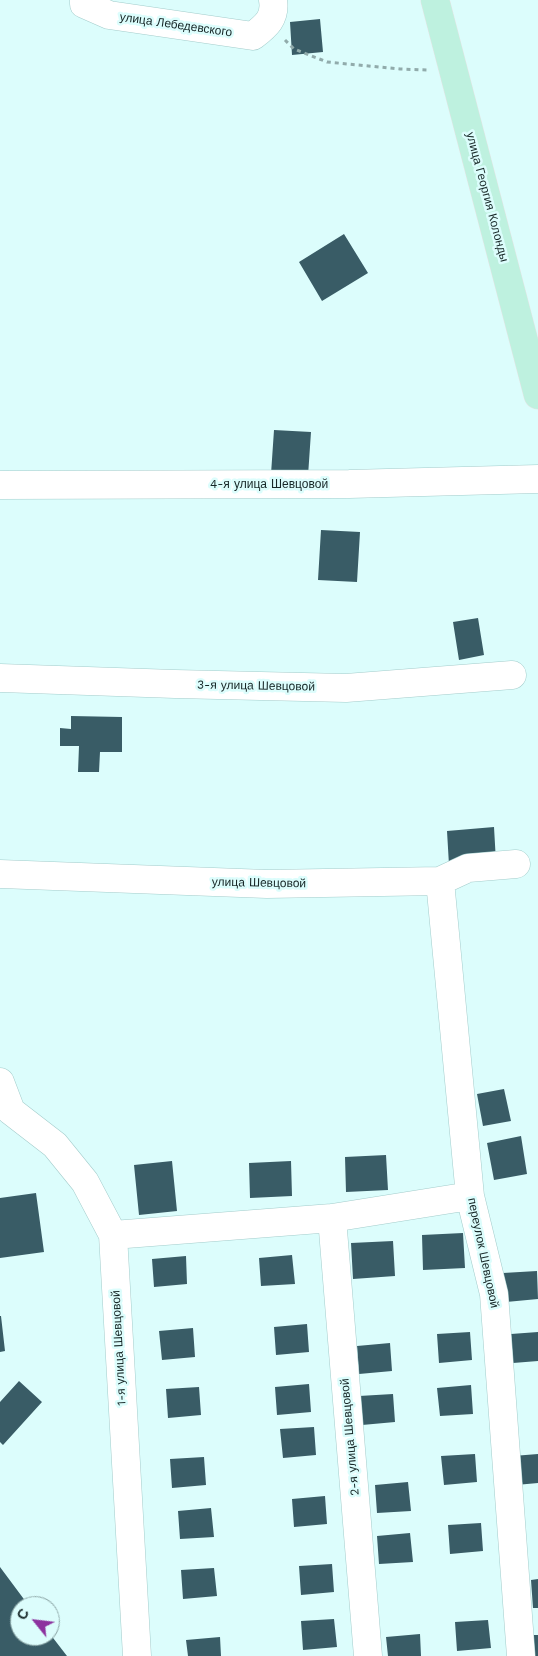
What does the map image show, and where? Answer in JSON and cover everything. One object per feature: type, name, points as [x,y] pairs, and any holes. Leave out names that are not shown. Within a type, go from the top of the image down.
[{"type":"main road","name":"улица Георгия Колонды","points":[[435,0],[538,395]]},
{"type":"street","name":"улица Лебедевского","points":[[84,0],[84,4],[109,15],[253,36],[271,11]]},
{"type":"street","name":"4-я улица Шевцовой","points":[[0,485],[349,484],[538,479]]},
{"type":"street","name":"3-я улица Шевцовой","points":[[0,678],[346,688],[512,675]]},
{"type":"street","name":"улица Шевцовой","points":[[0,874],[267,884],[440,881],[468,868],[516,864]]},
{"type":"street","name":"переулок Шевцовой","points":[[440,881],[470,1196],[494,1294],[521,1656]]},
{"type":"street","name":"1-я улица Шевцовой","points":[[0,1082],[5,1111],[55,1145],[85,1182],[113,1235],[137,1656]]},
{"type":"street","points":[[113,1235],[332,1218],[470,1196]]},
{"type":"street","name":"2-я улица Шевцовой","points":[[332,1218],[368,1656]]},
{"type":"path","points":[[271,11],[294,50],[327,62],[431,70],[455,74]]},
{"type":"building","points":[[320,19],[323,52],[292,55],[290,22]]},
{"type":"building","points":[[344,234],[368,273],[322,301],[299,262]]},
{"type":"building","points":[[274,430],[311,432],[308,476],[271,474]]},
{"type":"building","points":[[321,530],[360,532],[357,582],[318,580]]},
{"type":"building","points":[[478,618],[484,655],[459,660],[453,622]]},
{"type":"building","points":[[71,716],[122,717],[122,752],[100,752],[99,772],[78,772],[79,746],[60,746],[60,728],[71,729]]},
{"type":"building","points":[[494,827],[496,862],[449,865],[447,831]]},
{"type":"building","points":[[504,1089],[511,1121],[483,1126],[477,1094]]},
{"type":"building","points":[[521,1136],[527,1174],[494,1180],[487,1143]]},
{"type":"building","points":[[386,1155],[388,1190],[346,1192],[345,1157]]},
{"type":"building","points":[[172,1161],[177,1211],[139,1215],[134,1165]]},
{"type":"building","points":[[291,1161],[292,1196],[250,1198],[249,1163]]},
{"type":"building","points":[[36,1193],[44,1252],[0,1258],[0,1198]]},
{"type":"building","points":[[463,1233],[465,1268],[423,1270],[422,1235]]},
{"type":"building","points":[[393,1241],[395,1276],[353,1279],[351,1243]]},
{"type":"building","points":[[292,1255],[295,1284],[261,1286],[259,1258]]},
{"type":"building","points":[[186,1256],[187,1284],[154,1287],[152,1259]]},
{"type":"building","points":[[537,1271],[538,1299],[506,1302],[503,1273]]},
{"type":"building","points":[[0,1316],[5,1351],[0,1352]]},
{"type":"building","points":[[307,1324],[309,1352],[276,1355],[274,1327]]},
{"type":"building","points":[[193,1328],[195,1357],[162,1360],[159,1331]]},
{"type":"building","points":[[470,1332],[472,1360],[439,1363],[437,1334]]},
{"type":"building","points":[[538,1332],[538,1361],[513,1363],[511,1334]]},
{"type":"building","points":[[390,1343],[392,1371],[359,1374],[357,1346]]},
{"type":"building","points":[[19,1381],[42,1402],[3,1445],[0,1442],[0,1402]]},
{"type":"building","points":[[309,1384],[311,1412],[277,1415],[275,1387]]},
{"type":"building","points":[[471,1385],[473,1414],[440,1416],[437,1388]]},
{"type":"building","points":[[199,1387],[201,1415],[168,1418],[166,1389]]},
{"type":"building","points":[[393,1394],[395,1422],[362,1425],[359,1396]]},
{"type":"building","points":[[314,1427],[316,1455],[283,1458],[280,1429]]},
{"type":"building","points":[[475,1454],[477,1482],[444,1485],[441,1456]]},
{"type":"building","points":[[538,1454],[538,1483],[516,1485],[513,1456]]},
{"type":"building","points":[[204,1457],[206,1485],[172,1488],[170,1459]]},
{"type":"building","points":[[408,1482],[411,1511],[377,1513],[375,1485]]},
{"type":"building","points":[[325,1496],[327,1524],[294,1527],[292,1499]]},
{"type":"building","points":[[211,1508],[214,1537],[180,1539],[178,1511]]},
{"type":"building","points":[[481,1523],[483,1551],[450,1554],[448,1525]]},
{"type":"building","points":[[410,1533],[413,1562],[379,1564],[377,1536]]},
{"type":"building","points":[[332,1564],[334,1592],[301,1595],[299,1566]]},
{"type":"building","points":[[0,1567],[22,1596],[10,1596],[10,1646],[59,1646],[67,1656],[0,1656]]},
{"type":"building","points":[[214,1568],[217,1596],[183,1599],[181,1570]]},
{"type":"building","points":[[538,1579],[538,1608],[533,1608],[531,1580]]},
{"type":"building","points":[[334,1619],[337,1647],[303,1650],[301,1621]]},
{"type":"building","points":[[488,1620],[491,1648],[457,1651],[455,1622]]},
{"type":"building","points":[[420,1634],[421,1656],[388,1656],[386,1637]]},
{"type":"building","points":[[531,1635],[538,1635],[538,1656],[533,1656]]},
{"type":"building","points":[[220,1637],[221,1656],[188,1656],[186,1640]]}]
